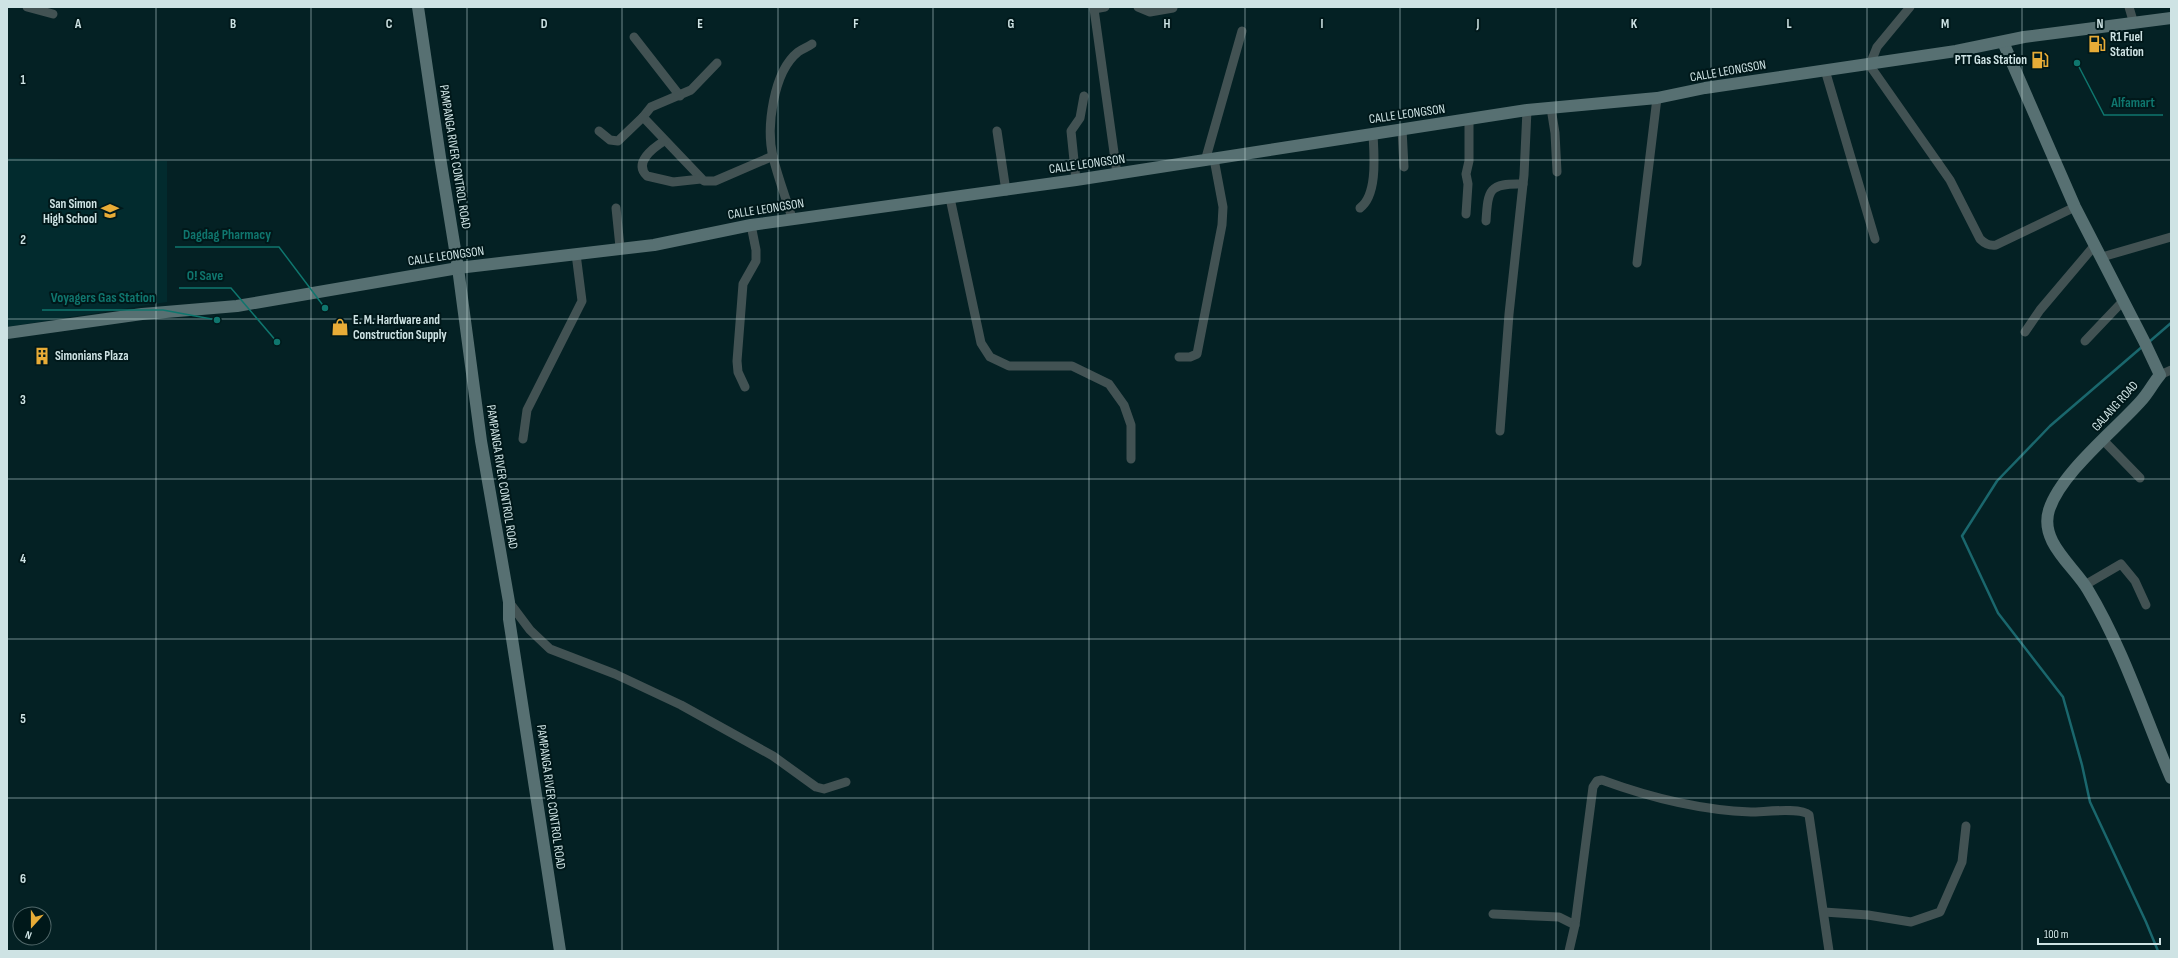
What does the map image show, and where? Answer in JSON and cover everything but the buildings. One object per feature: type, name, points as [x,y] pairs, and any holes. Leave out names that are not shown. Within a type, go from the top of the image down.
[{"type":"main road","name":"PAMPANGA RIVER CONTROL ROAD","points":[[418,7],[458,268],[481,441],[509,602],[509,619],[560,951]]},
{"type":"main road","name":"CALLE LEONGSON","points":[[7,333],[142,314],[237,306],[458,268],[576,254],[620,247],[654,245],[750,224],[950,198],[1117,174],[1527,110],[1658,98],[1705,88],[2003,42],[2171,18]]},
{"type":"main road","points":[[2003,42],[2075,207],[2102,257],[2159,372]]},
{"type":"main road","name":"GALANG ROAD","points":[[2159,372],[2141,401],[2066,481],[2050,509],[2047,522],[2048,532],[2056,547],[2085,585],[2106,623],[2171,778]]},
{"type":"street","points":[[27,7],[53,14]]},
{"type":"street","points":[[1106,7],[1094,9],[1117,174]]},
{"type":"street","points":[[1138,7],[1156,12],[1173,8]]},
{"type":"street","points":[[1910,7],[1878,48],[1869,63],[1950,180],[1980,239],[1985,244],[1996,246],[2075,207]]},
{"type":"street","points":[[2128,7],[2134,24]]},
{"type":"street","points":[[1179,357],[1190,357],[1197,354],[1214,274],[1222,225],[1223,207],[1210,160],[1242,31]]},
{"type":"street","points":[[634,37],[680,96]]},
{"type":"street","points":[[792,218],[773,156],[771,121],[779,83],[790,61],[798,52],[812,44]]},
{"type":"street","points":[[599,131],[610,140],[618,141],[651,107],[680,96],[691,90],[717,63]]},
{"type":"street","points":[[1825,70],[1875,239]]},
{"type":"street","points":[[1076,180],[1071,131],[1080,118],[1084,96]]},
{"type":"street","points":[[1637,263],[1658,98]]},
{"type":"street","points":[[1551,108],[1556,133],[1557,172]]},
{"type":"street","points":[[1500,430],[1509,314],[1523,184],[1527,110]]},
{"type":"street","points":[[643,116],[664,141],[704,181],[715,181],[773,156]]},
{"type":"street","points":[[1466,214],[1468,184],[1466,174],[1469,160],[1469,119]]},
{"type":"street","points":[[1402,129],[1404,167]]},
{"type":"street","points":[[997,131],[1006,190]]},
{"type":"street","points":[[1360,208],[1368,199],[1374,170],[1373,134]]},
{"type":"street","points":[[664,141],[646,157],[642,166],[644,173],[647,176],[673,182],[701,179]]},
{"type":"street","points":[[1486,221],[1487,201],[1489,192],[1493,188],[1499,185],[1523,184]]},
{"type":"street","points":[[950,198],[971,301],[984,350],[990,357],[999,363],[1009,366],[1072,366],[1109,384],[1124,405],[1131,425],[1131,459]]},
{"type":"street","points":[[616,208],[620,247]]},
{"type":"street","points":[[745,387],[738,372],[737,361],[743,284],[756,261],[756,250],[750,224]]},
{"type":"street","points":[[2102,257],[2171,237]]},
{"type":"street","points":[[2025,332],[2056,290],[2095,246]]},
{"type":"street","points":[[524,439],[527,410],[582,301],[576,254]]},
{"type":"street","points":[[2085,341],[2123,301]]},
{"type":"street","points":[[2159,372],[2171,370]]},
{"type":"street","points":[[2103,440],[2140,478]]},
{"type":"street","points":[[2085,585],[2122,564],[2138,585],[2146,605]]},
{"type":"street","points":[[509,602],[530,630],[550,649],[615,674],[681,705],[774,756],[816,787],[824,789],[846,782]]},
{"type":"street","points":[[1569,951],[1575,925],[1593,787],[1597,781],[1602,780],[1653,798],[1686,805],[1751,812],[1798,811],[1809,815],[1829,951]]},
{"type":"street","points":[[1824,912],[1868,915],[1912,922],[1940,912],[1962,862],[1966,826]]},
{"type":"street","points":[[1492,914],[1559,918],[1575,925]]},
{"type":"shaded area","points":[[7,158],[167,161],[167,302],[7,327]]},
{"type":"waterway","points":[[2149,342],[2171,323]]},
{"type":"waterway","points":[[2143,346],[2050,426],[1997,481],[1962,536],[1998,613],[2063,697],[2082,765],[2090,802],[2158,951]]},
{"type":"place","name":"R1 Fuel Station","points":[[2097,44]]},
{"type":"place","name":"PTT Gas Station","points":[[2040,60]]},
{"type":"place","name":"Alfamart","points":[[2077,63]]},
{"type":"place","name":"San Simon High School","points":[[110,211]]},
{"type":"place","name":"Dagdag Pharmacy","points":[[325,308]]},
{"type":"place","name":"Voyagers Gas Station","points":[[217,320]]},
{"type":"place","name":"E. M. Hardware and Construction Supply","points":[[340,327]]},
{"type":"place","name":"O! Save","points":[[277,342]]},
{"type":"place","name":"Simonians Plaza","points":[[42,356]]}]
